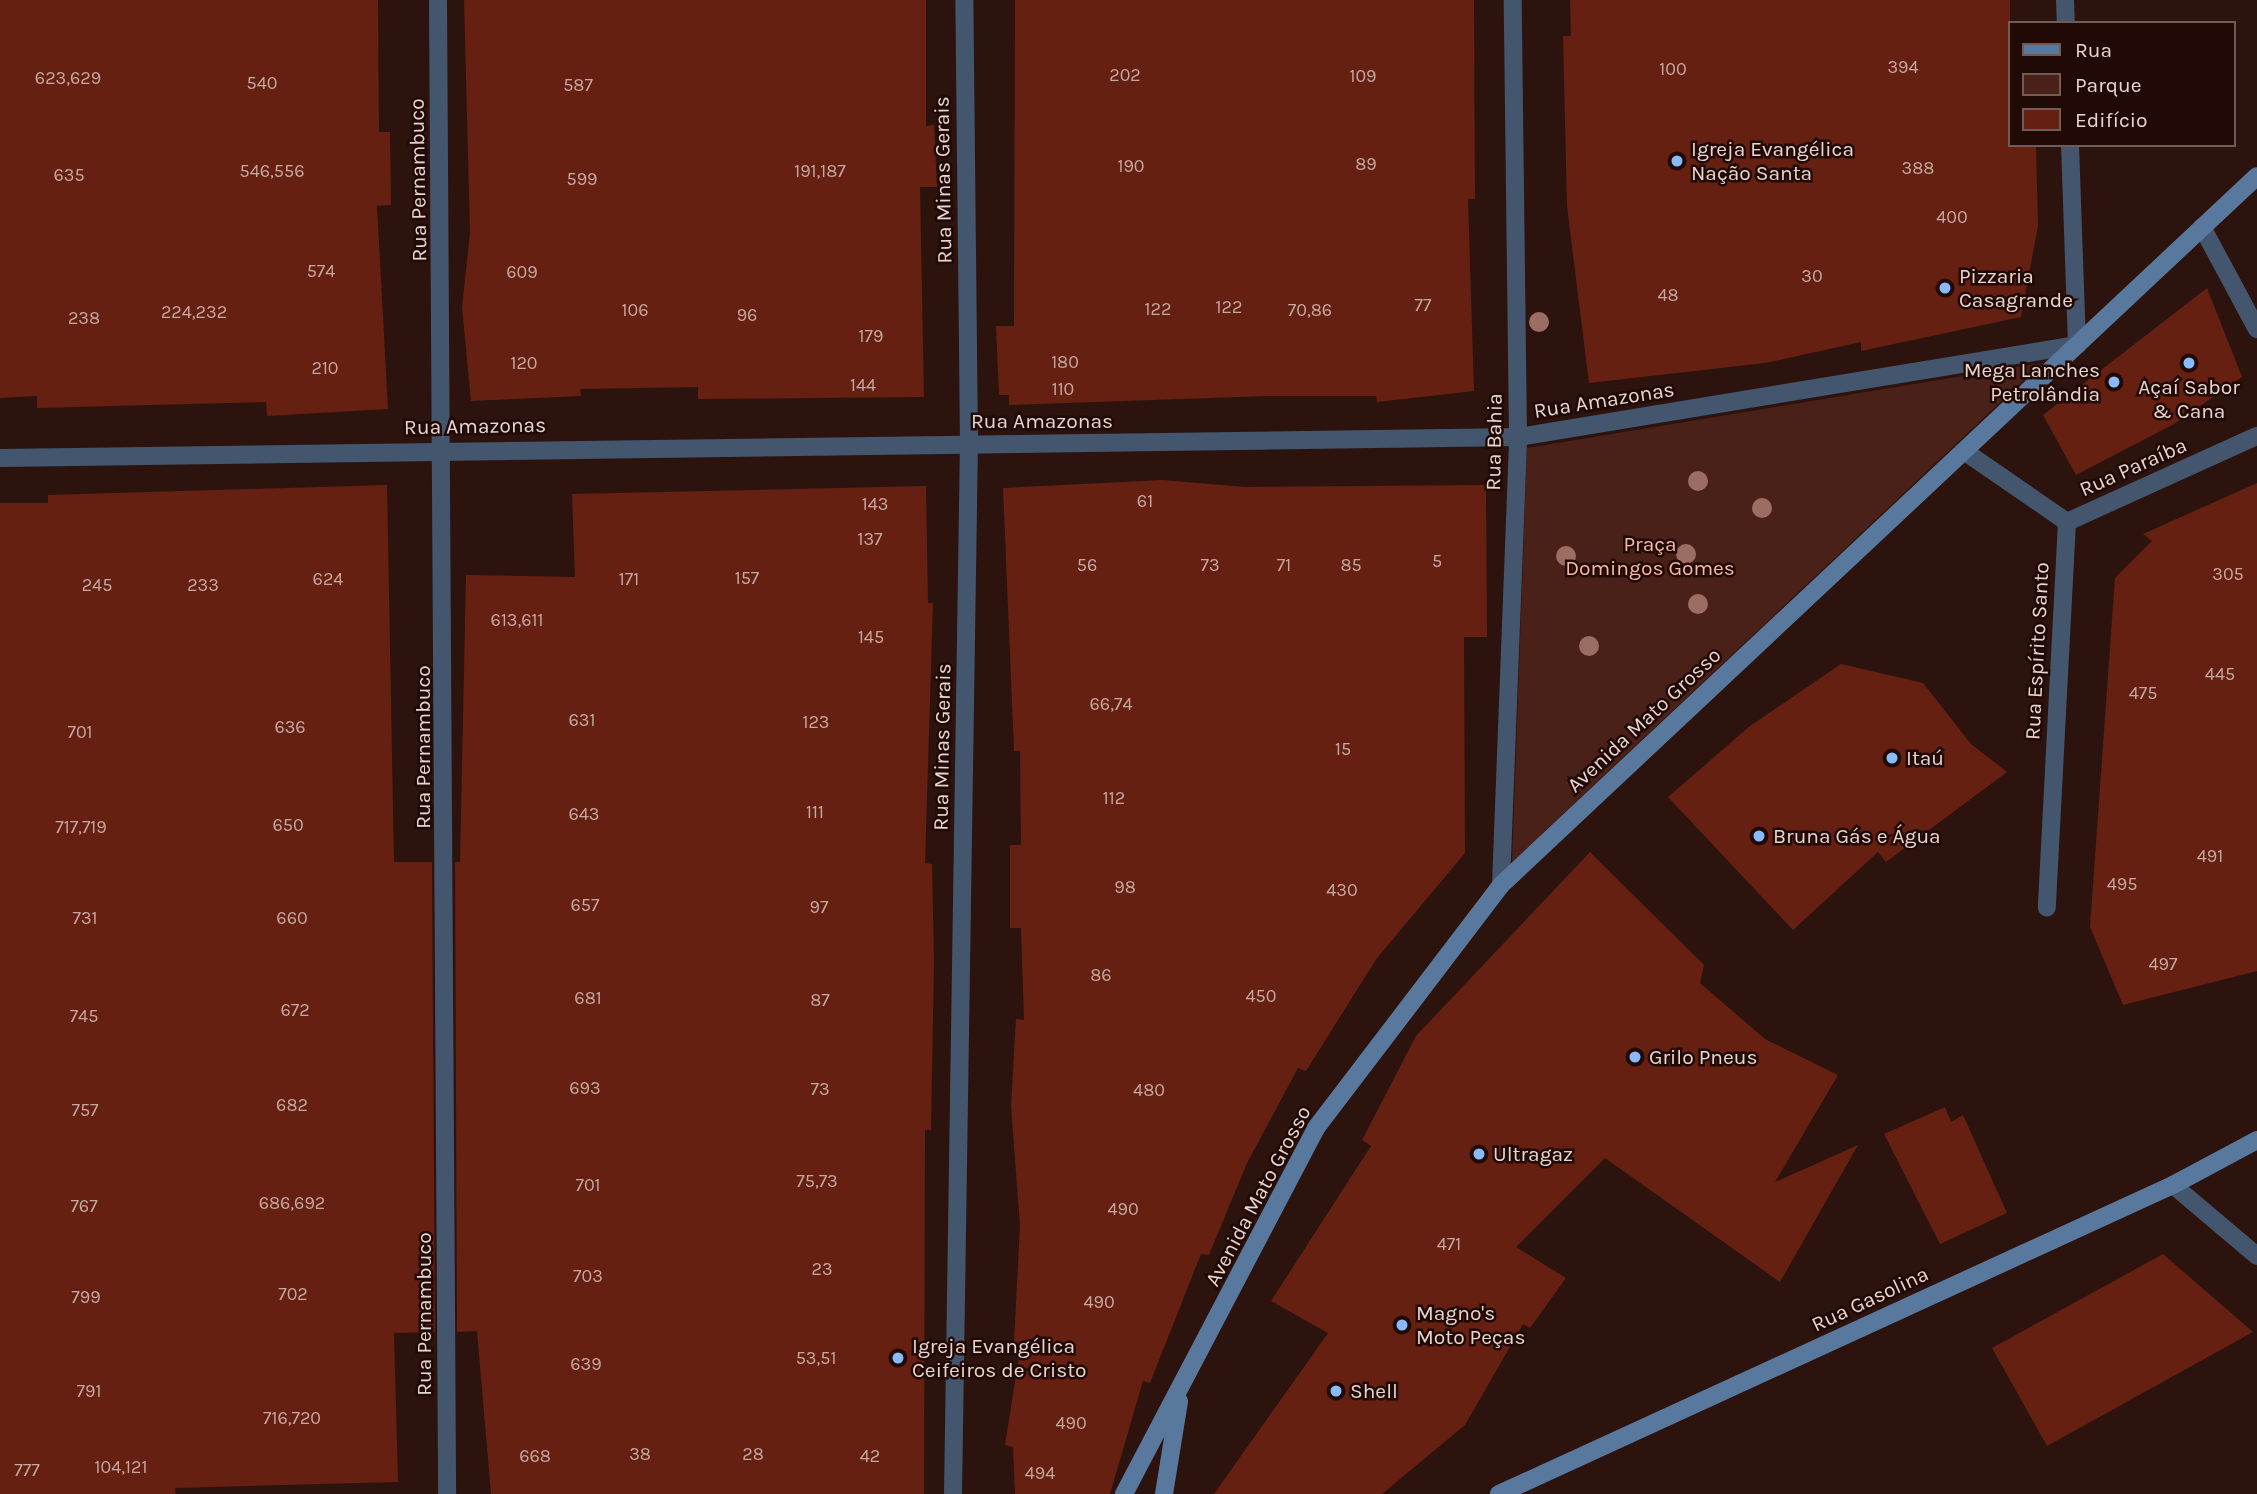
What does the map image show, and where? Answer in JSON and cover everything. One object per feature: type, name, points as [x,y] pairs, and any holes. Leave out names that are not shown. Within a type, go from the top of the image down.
[{"type":"main road","name":"Avenida Mato Grosso","points":[[1124,1494],[1180,1393],[1316,1128],[1501,885],[2257,176]]},
{"type":"main road","name":"Rua Gasolina","points":[[1499,1494],[2173,1185],[2257,1140]]},
{"type":"main road","points":[[1164,1494],[1180,1393]]},
{"type":"street","name":"Rua Pernambuco","points":[[438,0],[445,449],[447,1494]]},
{"type":"street","name":"Rua Minas Gerais","points":[[953,1494],[970,444],[964,0]]},
{"type":"street","name":"Rua Bahia","points":[[1501,885],[1518,437],[1513,0]]},
{"type":"street","points":[[2065,0],[2066,21]]},
{"type":"street","points":[[2070,147],[2077,345]]},
{"type":"street","points":[[2202,228],[2257,329]]},
{"type":"street","name":"Rua Amazonas","points":[[0,458],[445,449],[1518,437],[2077,345]]},
{"type":"street","name":"Rua Paraíba","points":[[2067,522],[2257,436]]},
{"type":"street","points":[[1964,451],[2067,522]]},
{"type":"street","name":"Rua Espírito Santo","points":[[2047,907],[2067,522]]},
{"type":"street","points":[[2173,1185],[2257,1256]]},
{"type":"green space","name":"Praça Domingos Gomes","points":[[2042,363],[1512,862],[1527,448]]},
{"type":"building","points":[[0,0],[378,0],[379,132],[390,132],[391,205],[377,206],[388,409],[267,416],[266,402],[37,408],[37,396],[0,398]]},
{"type":"building","points":[[464,0],[926,0],[926,126],[934,125],[937,187],[920,187],[924,397],[698,399],[698,387],[580,389],[581,396],[471,401],[462,307],[470,233]]},
{"type":"building","points":[[1015,0],[1474,0],[1475,199],[1468,199],[1474,391],[1377,402],[1376,396],[1267,396],[1009,405],[1009,395],[999,395],[996,326],[1014,326]]},
{"type":"building","points":[[1570,0],[2010,0],[2008,147],[2036,147],[2038,226],[2021,317],[1861,351],[1861,342],[1765,363],[1589,383],[1567,206],[1563,36],[1571,36]]},
{"type":"building","points":[[2207,288],[2242,377],[2174,424],[2076,475],[2043,415]]},
{"type":"building","points":[[1163,480],[1245,487],[1486,485],[1487,637],[1464,637],[1465,853],[1377,958],[1306,1071],[1298,1068],[1247,1163],[1209,1255],[1201,1254],[1150,1383],[1143,1381],[1110,1494],[1015,1494],[1013,1447],[1005,1445],[1021,1344],[1014,1342],[1020,1226],[1011,1106],[1016,1019],[1024,1020],[1021,928],[1010,928],[1010,845],[1021,845],[1020,751],[1014,751],[1003,488]]},
{"type":"building","points":[[2257,483],[2257,971],[2123,1005],[2090,927],[2115,578],[2152,541],[2143,534]]},
{"type":"building","points":[[387,485],[394,862],[432,862],[435,1332],[394,1333],[398,1482],[175,1488],[176,1494],[0,1494],[0,503],[48,503],[48,495]]},
{"type":"building","points":[[926,486],[928,603],[933,603],[925,863],[932,864],[934,961],[931,1130],[925,1130],[924,1494],[491,1494],[477,1331],[457,1332],[455,862],[460,862],[466,575],[575,577],[572,494]]},
{"type":"building","points":[[1841,664],[1923,683],[1971,744],[2007,772],[1886,862],[1878,852],[1793,930],[1668,797],[1750,726]]},
{"type":"building","points":[[1590,852],[1704,965],[1700,983],[1765,1039],[1838,1075],[1775,1182],[1858,1145],[1780,1282],[1605,1158],[1516,1247],[1566,1278],[1530,1328],[1523,1324],[1465,1425],[1382,1494],[1214,1494],[1328,1333],[1271,1301],[1371,1146],[1362,1140],[1416,1036]]},
{"type":"building","points":[[1945,1107],[1951,1122],[1963,1115],[2007,1213],[1940,1244],[1884,1134]]},
{"type":"building","points":[[2163,1254],[2253,1332],[2047,1446],[1992,1348]]},
{"type":"place","name":"Igreja Evangélica Nação Santa","points":[[1677,161]]},
{"type":"place","name":"Pizzaria Casagrande","points":[[1945,288]]},
{"type":"place","name":"Açaí Sabor & Cana","points":[[2189,363]]},
{"type":"place","name":"Mega Lanches Petrolândia","points":[[2114,382]]},
{"type":"place","name":"Itaú","points":[[1892,758]]},
{"type":"place","name":"Bruna Gás e Água","points":[[1759,836]]},
{"type":"place","name":"Grilo Pneus","points":[[1635,1057]]},
{"type":"place","name":"Ultragaz","points":[[1479,1154]]},
{"type":"place","name":"Magno's Moto Peças","points":[[1402,1325]]},
{"type":"place","name":"Igreja Evangélica Ceifeiros de Cristo","points":[[898,1358]]},
{"type":"place","name":"Shell","points":[[1336,1391]]}]
